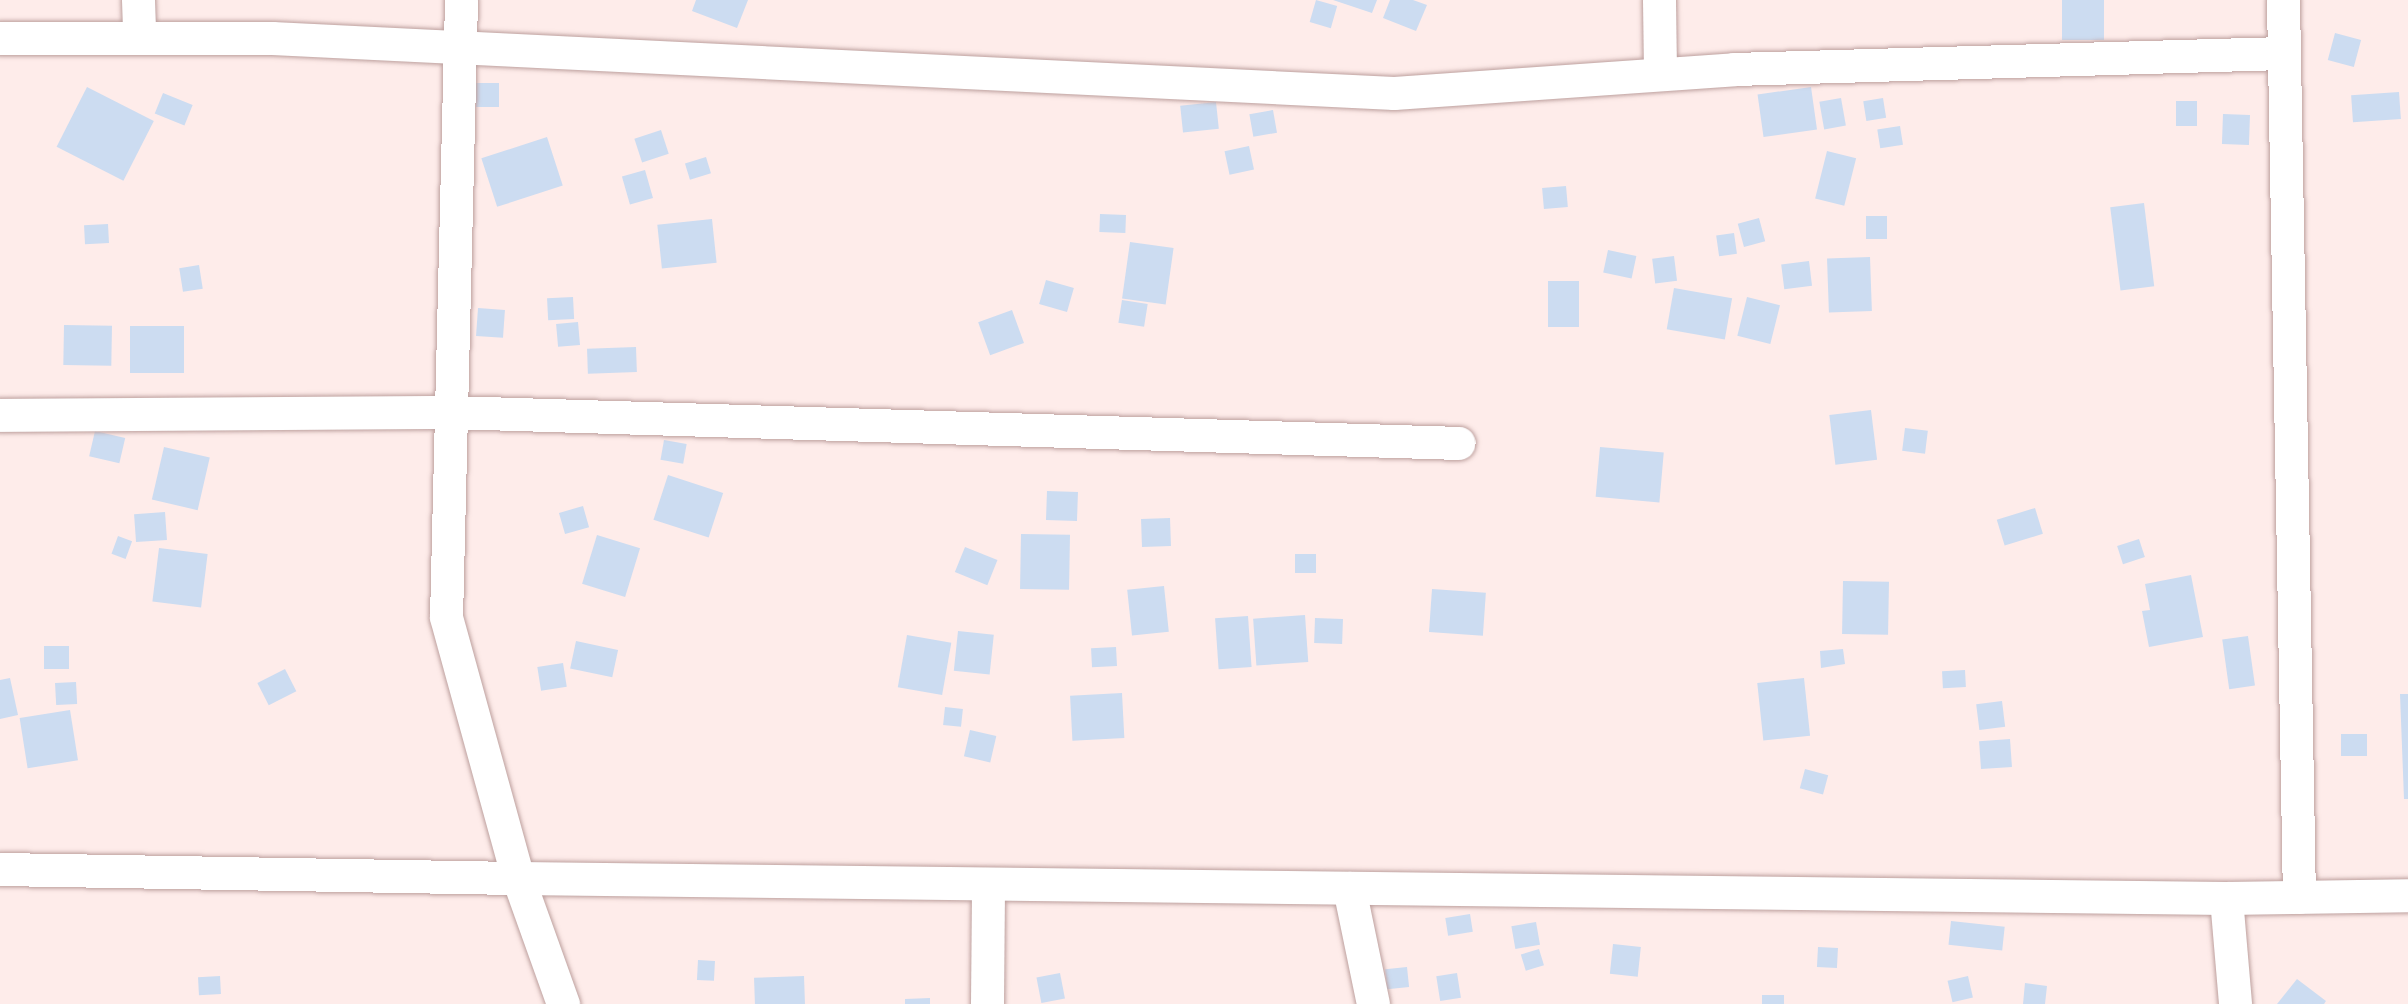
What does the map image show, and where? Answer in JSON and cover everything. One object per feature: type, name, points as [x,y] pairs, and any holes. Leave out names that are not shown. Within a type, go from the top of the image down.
[{"type":"street","points":[[138,0],[139,38]]},
{"type":"street","points":[[461,0],[446,617],[518,878],[563,1004]]},
{"type":"street","points":[[1659,0],[1660,74]]},
{"type":"street","points":[[2283,0],[2299,897]]},
{"type":"street","points":[[0,38],[272,38],[1394,93],[1734,69],[2283,52]]},
{"type":"street","points":[[0,415],[451,412],[1459,443]]},
{"type":"street","points":[[0,869],[518,878],[2226,898],[2408,895]]},
{"type":"street","points":[[987,1004],[988,884]]},
{"type":"street","points":[[1349,888],[1373,1004]]},
{"type":"street","points":[[2226,898],[2235,1004]]},
{"type":"building","points":[[696,0],[748,0],[737,28],[692,11]]},
{"type":"building","points":[[1316,0],[1337,6],[1331,28],[1310,22]]},
{"type":"building","points":[[1333,0],[1377,0],[1372,13]]},
{"type":"building","points":[[1390,0],[1413,0],[1427,5],[1416,31],[1383,18]]},
{"type":"building","points":[[2062,0],[2104,0],[2104,40],[2062,40]]},
{"type":"building","points":[[2335,33],[2361,40],[2354,67],[2328,60]]},
{"type":"building","points":[[476,83],[499,83],[499,107],[476,107]]},
{"type":"building","points":[[87,87],[154,121],[123,181],[57,147]]},
{"type":"building","points":[[1811,87],[1817,130],[1764,137],[1758,95]]},
{"type":"building","points":[[2399,92],[2401,119],[2353,122],[2351,95]]},
{"type":"building","points":[[163,93],[193,105],[184,125],[155,113]]},
{"type":"building","points":[[1841,98],[1846,126],[1824,129],[1819,102]]},
{"type":"building","points":[[1883,98],[1886,118],[1866,121],[1863,101]]},
{"type":"building","points":[[2176,101],[2197,101],[2197,126],[2176,126]]},
{"type":"building","points":[[1216,102],[1219,129],[1183,133],[1180,106]]},
{"type":"building","points":[[1273,110],[1277,133],[1253,137],[1249,114]]},
{"type":"building","points":[[2223,114],[2250,115],[2249,145],[2222,144]]},
{"type":"building","points":[[1900,126],[1903,145],[1880,148],[1877,130]]},
{"type":"building","points":[[661,130],[669,154],[642,162],[634,139]]},
{"type":"building","points":[[547,137],[563,186],[497,207],[481,158]]},
{"type":"building","points":[[1249,146],[1254,169],[1230,175],[1225,151]]},
{"type":"building","points":[[1827,151],[1856,158],[1844,206],[1815,199]]},
{"type":"building","points":[[706,157],[711,173],[690,180],[685,163]]},
{"type":"building","points":[[645,170],[653,198],[630,204],[622,177]]},
{"type":"building","points":[[1566,186],[1568,207],[1544,209],[1542,188]]},
{"type":"building","points":[[2144,203],[2154,286],[2120,291],[2110,207]]},
{"type":"building","points":[[1100,214],[1126,215],[1125,233],[1099,232]]},
{"type":"building","points":[[1866,216],[1887,216],[1887,239],[1866,239]]},
{"type":"building","points":[[1759,218],[1765,241],[1744,247],[1738,224]]},
{"type":"building","points":[[712,219],[717,263],[662,269],[657,225]]},
{"type":"building","points":[[108,224],[109,243],[85,244],[84,225]]},
{"type":"building","points":[[1734,233],[1737,254],[1719,256],[1716,236]]},
{"type":"building","points":[[1130,242],[1174,248],[1166,305],[1122,298]]},
{"type":"building","points":[[1608,250],[1636,256],[1632,279],[1603,272]]},
{"type":"building","points":[[1674,256],[1677,281],[1655,283],[1652,259]]},
{"type":"building","points":[[1870,257],[1872,311],[1829,312],[1827,259]]},
{"type":"building","points":[[1809,261],[1812,286],[1784,289],[1781,264]]},
{"type":"building","points":[[199,265],[203,289],[183,292],[179,268]]},
{"type":"building","points":[[1046,280],[1074,288],[1067,312],[1039,304]]},
{"type":"building","points":[[1548,281],[1579,281],[1579,327],[1548,327]]},
{"type":"building","points":[[1674,288],[1732,298],[1725,340],[1667,329]]},
{"type":"building","points":[[573,297],[574,319],[548,320],[547,298]]},
{"type":"building","points":[[1747,297],[1780,305],[1770,344],[1737,336]]},
{"type":"building","points":[[1122,300],[1148,304],[1144,327],[1118,323]]},
{"type":"building","points":[[478,308],[505,310],[503,338],[476,336]]},
{"type":"building","points":[[1012,310],[1024,343],[990,355],[978,322]]},
{"type":"building","points":[[578,322],[580,345],[558,347],[556,324]]},
{"type":"building","points":[[64,325],[112,326],[111,366],[63,365]]},
{"type":"building","points":[[130,326],[184,326],[184,373],[130,373]]},
{"type":"building","points":[[636,347],[637,372],[588,374],[587,349]]},
{"type":"building","points":[[1871,410],[1877,460],[1835,465],[1829,415]]},
{"type":"building","points":[[1905,428],[1928,431],[1925,454],[1902,451]]},
{"type":"building","points":[[95,431],[125,438],[119,463],[89,456]]},
{"type":"building","points":[[664,440],[687,444],[683,464],[661,460]]},
{"type":"building","points":[[164,447],[210,458],[198,510],[152,500]]},
{"type":"building","points":[[1600,447],[1664,453],[1659,502],[1596,497]]},
{"type":"building","points":[[668,475],[723,493],[709,538],[653,520]]},
{"type":"building","points":[[1047,491],[1078,492],[1077,521],[1046,520]]},
{"type":"building","points":[[583,506],[589,527],[565,534],[559,513]]},
{"type":"building","points":[[2035,508],[2043,534],[2005,546],[1997,520]]},
{"type":"building","points":[[165,512],[167,540],[136,542],[134,514]]},
{"type":"building","points":[[1170,518],[1171,546],[1142,547],[1141,519]]},
{"type":"building","points":[[1021,534],[1070,535],[1069,590],[1020,589]]},
{"type":"building","points":[[597,535],[640,548],[625,597],[582,584]]},
{"type":"building","points":[[118,536],[132,541],[126,559],[112,554]]},
{"type":"building","points":[[2139,539],[2145,557],[2123,564],[2117,546]]},
{"type":"building","points":[[965,547],[997,560],[987,585],[955,572]]},
{"type":"building","points":[[159,548],[208,554],[201,608],[152,602]]},
{"type":"building","points":[[1295,554],[1316,554],[1316,573],[1295,573]]},
{"type":"building","points":[[2191,575],[2203,637],[2149,647],[2142,611],[2150,610],[2145,584]]},
{"type":"building","points":[[1843,581],[1889,582],[1888,635],[1842,634]]},
{"type":"building","points":[[1164,586],[1169,632],[1132,636],[1127,590]]},
{"type":"building","points":[[1432,589],[1486,593],[1483,636],[1429,632]]},
{"type":"building","points":[[1305,615],[1308,662],[1256,666],[1253,619]]},
{"type":"building","points":[[1248,616],[1252,667],[1219,669],[1215,618]]},
{"type":"building","points":[[1315,618],[1343,619],[1342,644],[1314,643]]},
{"type":"building","points":[[958,631],[994,635],[990,675],[954,671]]},
{"type":"building","points":[[907,635],[951,643],[942,695],[898,687]]},
{"type":"building","points":[[2248,636],[2255,686],[2229,689],[2222,640]]},
{"type":"building","points":[[576,641],[618,650],[612,677],[570,668]]},
{"type":"building","points":[[44,646],[69,646],[69,669],[44,669]]},
{"type":"building","points":[[1116,647],[1117,666],[1092,667],[1091,648]]},
{"type":"building","points":[[1843,649],[1845,664],[1821,668],[1820,651]]},
{"type":"building","points":[[563,663],[567,687],[541,691],[537,667]]},
{"type":"building","points":[[285,669],[296,691],[269,705],[257,683]]},
{"type":"building","points":[[1965,670],[1966,687],[1943,688],[1942,671]]},
{"type":"building","points":[[10,678],[18,715],[0,719],[0,680]]},
{"type":"building","points":[[1804,678],[1810,736],[1763,741],[1757,683]]},
{"type":"building","points":[[76,682],[77,704],[56,705],[55,683]]},
{"type":"building","points":[[1122,693],[1124,738],[1072,741],[1070,696]]},
{"type":"building","points":[[2400,694],[2408,694],[2408,799],[2404,799]]},
{"type":"building","points":[[2002,701],[2005,727],[1979,730],[1976,704]]},
{"type":"building","points":[[945,707],[963,709],[961,727],[943,725]]},
{"type":"building","points":[[70,710],[78,760],[28,768],[20,718]]},
{"type":"building","points":[[970,730],[996,736],[990,762],[964,756]]},
{"type":"building","points":[[2341,734],[2367,734],[2367,756],[2341,756]]},
{"type":"building","points":[[2010,739],[2012,767],[1981,769],[1979,741]]},
{"type":"building","points":[[1805,769],[1828,775],[1823,795],[1800,788]]},
{"type":"building","points":[[1470,914],[1473,932],[1448,936],[1445,918]]},
{"type":"building","points":[[1951,921],[2005,927],[2002,951],[1948,945]]},
{"type":"building","points":[[1536,922],[1540,945],[1515,949],[1511,926]]},
{"type":"building","points":[[1613,944],[1641,947],[1638,977],[1610,974]]},
{"type":"building","points":[[1818,947],[1838,948],[1837,968],[1817,967]]},
{"type":"building","points":[[1539,949],[1544,965],[1526,971],[1521,955]]},
{"type":"building","points":[[698,960],[715,961],[714,981],[697,980]]},
{"type":"building","points":[[1407,967],[1409,987],[1387,989],[1385,969]]},
{"type":"building","points":[[1060,973],[1065,999],[1041,1003],[1036,978]]},
{"type":"building","points":[[1457,973],[1461,998],[1440,1001],[1436,976]]},
{"type":"building","points":[[220,976],[221,994],[199,995],[198,977]]},
{"type":"building","points":[[804,976],[805,1004],[755,1004],[754,978]]},
{"type":"building","points":[[1968,976],[1973,997],[1952,1002],[1948,981]]},
{"type":"building","points":[[2297,979],[2326,1001],[2324,1004],[2277,1004]]},
{"type":"building","points":[[2025,983],[2047,986],[2045,1004],[2023,1004]]},
{"type":"building","points":[[1762,995],[1784,995],[1784,1004],[1762,1004]]},
{"type":"building","points":[[930,998],[930,1004],[905,1004],[905,999]]}]
